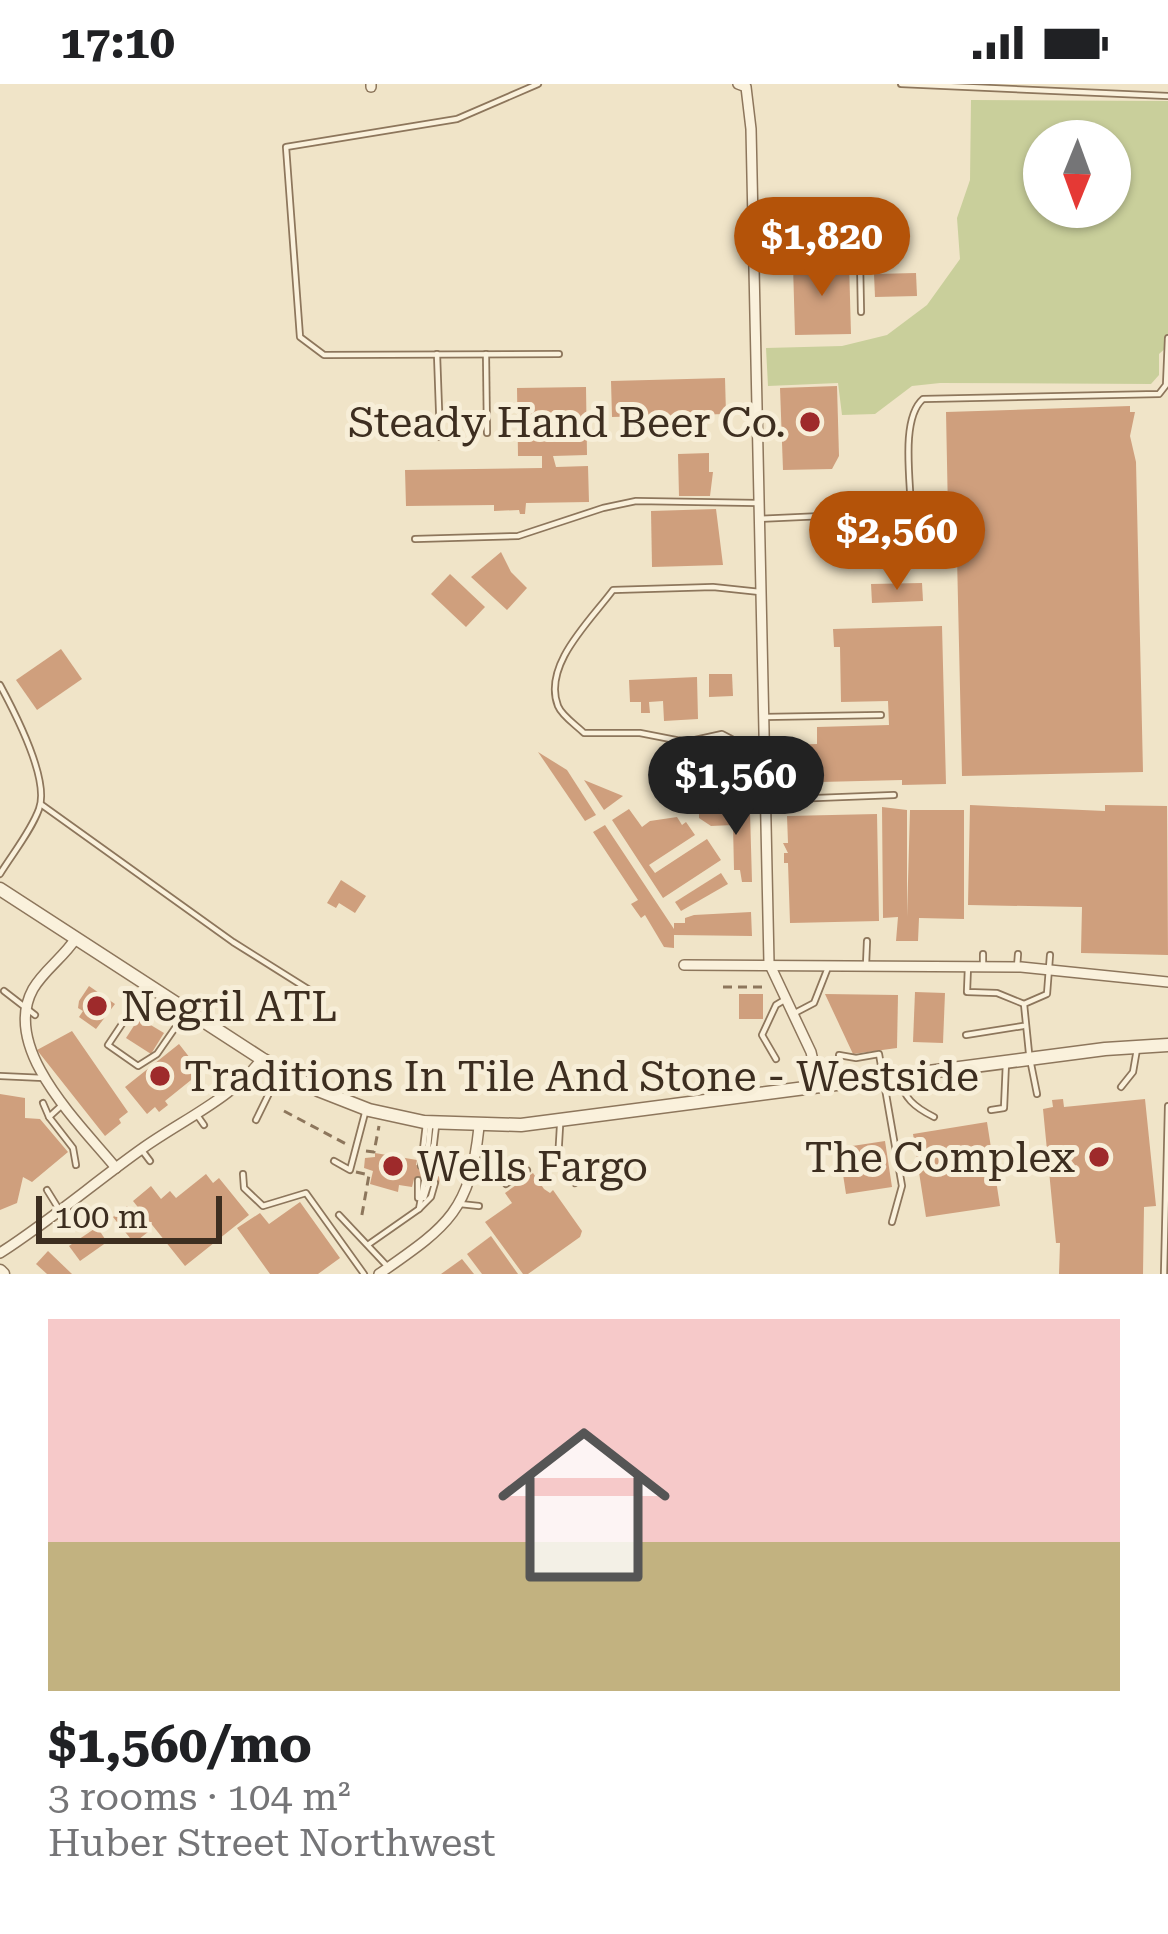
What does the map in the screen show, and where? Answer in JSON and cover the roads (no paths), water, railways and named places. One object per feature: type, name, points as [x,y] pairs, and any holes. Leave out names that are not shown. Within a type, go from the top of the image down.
[{"type":"street","points":[[738,84],[746,87],[749,100],[769,963],[811,1052],[819,1087]]},
{"type":"street","points":[[0,889],[280,1070],[366,1108],[431,1123],[479,1127],[599,1116],[1168,1045]]},
{"type":"street","points":[[76,938],[36,983],[26,1006],[25,1042],[44,1078],[116,1168]]},
{"type":"street","points":[[684,965],[968,966],[983,960],[1018,960],[1049,969],[1168,982]]},
{"type":"street","points":[[0,1253],[141,1149],[167,1139],[250,1074],[262,1058]]},
{"type":"street","points":[[384,1271],[444,1227],[459,1204],[479,1127]]},
{"type":"lane","points":[[538,84],[457,119],[286,147],[300,337],[323,355],[559,353]]},
{"type":"lane","points":[[901,84],[1168,95]]},
{"type":"lane","points":[[753,260],[860,260],[861,311]]},
{"type":"lane","points":[[758,519],[911,512],[910,423],[922,399],[1159,394],[1166,386],[1168,338]]},
{"type":"lane","points":[[437,354],[440,437]]},
{"type":"lane","points":[[486,354],[488,434]]},
{"type":"lane","points":[[415,539],[518,536],[636,502],[758,503]]},
{"type":"lane","points":[[760,592],[713,587],[613,590],[560,662],[556,689],[559,710],[584,733],[640,733],[686,742],[722,734],[764,756]]},
{"type":"lane","points":[[0,685],[38,772],[41,805],[0,874]]},
{"type":"lane","points":[[763,717],[881,715]]},
{"type":"lane","points":[[765,800],[893,795]]},
{"type":"lane","points":[[41,805],[232,942],[311,991]]},
{"type":"lane","points":[[866,965],[867,941]]},
{"type":"lane","points":[[968,966],[968,992],[997,993],[1024,1004],[1047,994],[1050,955]]},
{"type":"lane","points":[[793,1013],[814,1004],[829,964]]},
{"type":"lane","points":[[147,985],[108,1045],[138,1066],[157,1054],[188,1010]]},
{"type":"lane","points":[[4,992],[35,1015]]},
{"type":"lane","points":[[776,1059],[762,1035],[776,1005],[786,999]]},
{"type":"lane","points":[[1024,1004],[1037,1094]]},
{"type":"lane","points":[[966,1035],[1024,1026]]},
{"type":"lane","points":[[1121,1087],[1132,1072],[1137,1047]]},
{"type":"lane","points":[[839,1055],[879,1054],[902,1186],[892,1222]]},
{"type":"lane","points":[[991,1109],[1004,1108],[1006,1062]]},
{"type":"lane","points":[[256,1120],[280,1070]]},
{"type":"lane","points":[[0,1076],[44,1078]]},
{"type":"lane","points":[[898,1077],[903,1094],[934,1117]]},
{"type":"lane","points":[[43,1103],[73,1148],[76,1165]]},
{"type":"lane","points":[[49,1117],[64,1104]]},
{"type":"lane","points":[[1164,1274],[1168,1106]]},
{"type":"lane","points":[[334,1161],[353,1171],[366,1108]]},
{"type":"lane","points":[[197,1115],[204,1125]]},
{"type":"lane","points":[[561,1120],[558,1160],[575,1183]]},
{"type":"lane","points":[[431,1123],[433,1146],[429,1168],[431,1123]]},
{"type":"lane","points":[[141,1149],[150,1161]]},
{"type":"lane","points":[[547,1158],[558,1160]]},
{"type":"lane","points":[[506,1184],[527,1170]]},
{"type":"lane","points":[[243,1174],[244,1188],[263,1206],[306,1192],[364,1274]]},
{"type":"lane","points":[[369,1244],[419,1209],[426,1182]]},
{"type":"lane","points":[[47,1190],[61,1211]]},
{"type":"lane","points":[[459,1204],[478,1206]]},
{"type":"lane","points":[[339,1215],[369,1244],[384,1271]]},
{"type":"place","name":"Steady Hand Beer Co.","points":[[810,422]]},
{"type":"place","name":"Negril ATL","points":[[97,1006]]},
{"type":"place","name":"Traditions In Tile And Stone - Westside","points":[[160,1076]]},
{"type":"place","name":"The Complex","points":[[1099,1157]]},
{"type":"place","name":"Wells Fargo","points":[[393,1166]]}]
